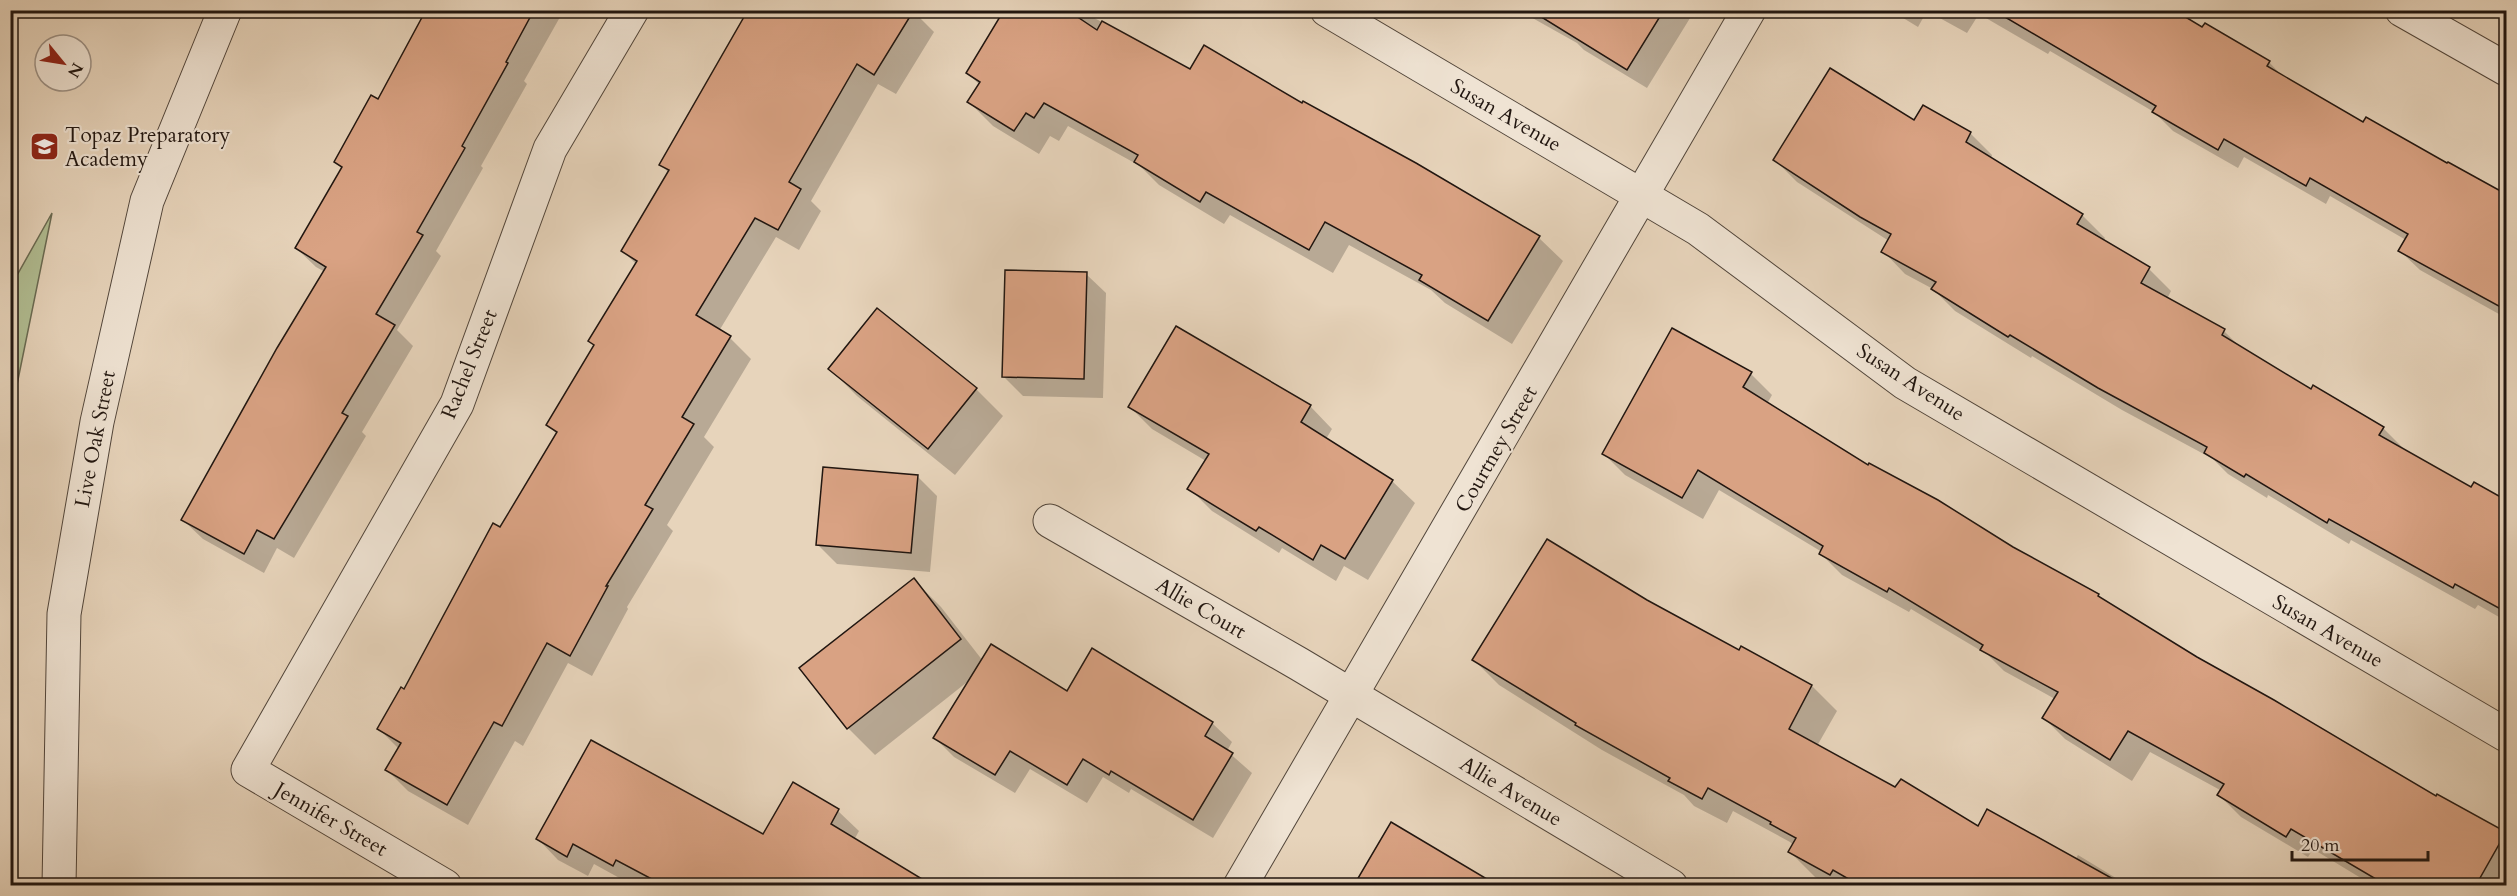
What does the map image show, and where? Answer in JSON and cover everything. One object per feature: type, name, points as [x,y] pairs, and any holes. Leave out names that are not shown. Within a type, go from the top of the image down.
[{"type":"street","name":"Live Oak Street","points":[[59,885],[64,614],[97,422],[147,201],[225,10]]},
{"type":"street","name":"Rachel Street","points":[[248,770],[457,404],[550,149],[632,10]]},
{"type":"street","name":"Susan Avenue","points":[[1327,10],[1698,229],[1905,383],[2506,735]]},
{"type":"street","name":"Courtney Street","points":[[1240,885],[1643,196],[1749,10]]},
{"type":"street","points":[[2402,10],[2506,69]]},
{"type":"street","name":"Allie Court","points":[[1050,521],[1352,696]]},
{"type":"street","name":"Allie Avenue","points":[[1352,696],[1671,885]]},
{"type":"street","name":"Jennifer Street","points":[[248,770],[445,885]]},
{"type":"green space","points":[[52,213],[11,414],[11,286]]},
{"type":"building","points":[[426,10],[534,10],[506,62],[508,63],[462,146],[465,148],[417,232],[423,235],[376,314],[395,325],[342,413],[348,416],[274,539],[257,530],[244,554],[181,520],[277,348],[326,267],[295,248],[342,167],[334,162],[371,95],[378,99]]},
{"type":"building","points":[[748,10],[914,10],[874,75],[857,64],[789,182],[801,189],[778,230],[755,218],[696,315],[731,336],[682,417],[694,424],[645,505],[653,509],[606,586],[608,586],[570,656],[547,643],[502,726],[494,722],[447,805],[385,770],[401,743],[377,729],[401,687],[404,689],[493,523],[500,527],[557,432],[546,425],[594,345],[588,341],[637,261],[621,251],[669,170],[659,165]]},
{"type":"building","points":[[1004,10],[1067,10],[1097,30],[1102,21],[1190,69],[1204,45],[1302,103],[1303,101],[1416,163],[1540,236],[1488,321],[1419,280],[1422,275],[1325,222],[1309,250],[1206,192],[1200,202],[1134,162],[1138,155],[1044,103],[1034,118],[1026,113],[1014,131],[967,102],[980,82],[966,73]]},
{"type":"building","points":[[1530,10],[1664,10],[1627,70]]},
{"type":"building","points":[[1993,10],[2174,10],[2202,27],[2205,23],[2270,61],[2267,66],[2363,122],[2366,117],[2506,194],[2506,310],[2398,251],[2408,234],[2310,178],[2306,186],[2224,139],[2218,150],[2152,112],[2156,106]]},
{"type":"building","points":[[1830,68],[1914,120],[1923,105],[1971,132],[1966,142],[2083,214],[2077,224],[2150,267],[2141,283],[2225,329],[2222,335],[2311,389],[2313,385],[2384,427],[2379,435],[2471,487],[2474,482],[2506,500],[2506,612],[2455,584],[2453,588],[2329,519],[2327,523],[2246,474],[2244,477],[2204,453],[2207,447],[2098,388],[2010,335],[2008,337],[1931,289],[1936,282],[1881,252],[1891,234],[1860,217],[1773,160]]},
{"type":"building","points":[[1005,270],[1087,272],[1084,379],[1002,377]]},
{"type":"building","points":[[877,308],[977,388],[928,449],[828,369]]},
{"type":"building","points":[[1176,326],[1311,405],[1301,422],[1393,480],[1345,559],[1321,545],[1313,560],[1259,527],[1256,531],[1187,489],[1209,454],[1128,407]]},
{"type":"building","points":[[1672,328],[1752,372],[1743,387],[1868,465],[1869,463],[1938,500],[2013,547],[2099,594],[2098,596],[2197,657],[2436,796],[2437,794],[2506,832],[2476,885],[2386,885],[2291,829],[2286,837],[2217,795],[2224,784],[2128,731],[2110,760],[2042,718],[2058,692],[1980,650],[1983,645],[1889,588],[1887,592],[1819,554],[1823,546],[1698,470],[1682,498],[1602,454]]},
{"type":"building","points":[[823,467],[918,475],[911,553],[816,545]]},
{"type":"building","points":[[1547,539],[1647,600],[1739,650],[1741,646],[1812,685],[1789,729],[1895,787],[1901,779],[1978,826],[1987,809],[2124,885],[1859,885],[1833,870],[1830,875],[1788,852],[1796,838],[1770,824],[1771,822],[1708,788],[1702,799],[1668,781],[1670,778],[1575,725],[1576,723],[1472,660]]},
{"type":"building","points":[[914,578],[961,639],[847,729],[799,668]]},
{"type":"building","points":[[991,644],[1067,691],[1092,648],[1213,722],[1205,736],[1233,753],[1193,820],[1111,771],[1109,775],[1083,759],[1067,785],[1010,751],[995,775],[933,738]]},
{"type":"building","points":[[591,740],[763,834],[793,782],[839,809],[831,824],[932,885],[663,885],[616,860],[613,866],[573,844],[567,857],[536,839]]},
{"type":"building","points":[[1391,822],[1497,885],[1354,885]]},
{"type":"place","name":"Topaz Preparatory Academy","points":[[44,147]]}]
